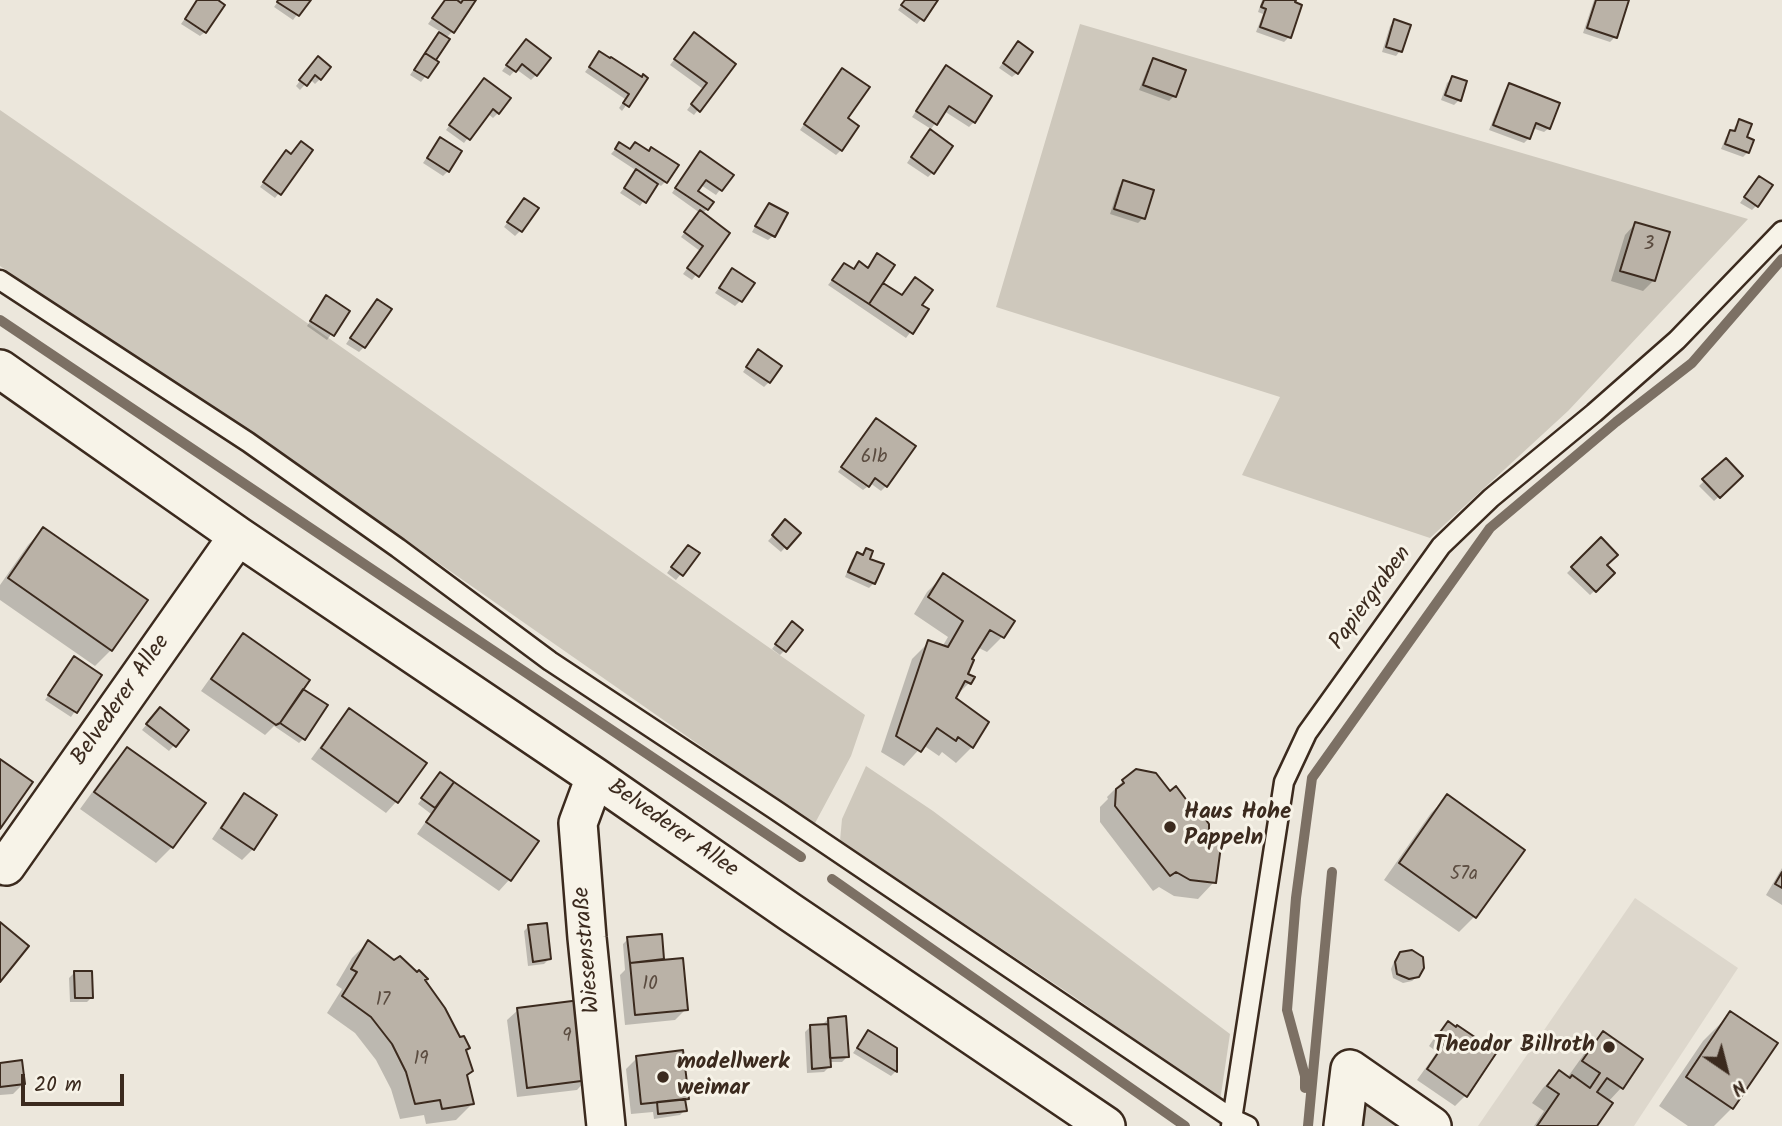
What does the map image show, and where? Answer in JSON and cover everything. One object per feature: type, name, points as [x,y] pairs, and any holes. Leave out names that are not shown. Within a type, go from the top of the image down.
[{"type":"street","name":"Belvederer Allee","points":[[0,369],[238,536],[1106,1126]]},
{"type":"street","name":"Belvederer Allee","points":[[3,864],[238,536]]},
{"type":"street","name":"Wiesenstraße","points":[[595,777],[578,823],[606,1126]]},
{"type":"street","points":[[1343,1126],[1350,1069],[1432,1126]]},
{"type":"lane","name":"Papiergraben","points":[[1237,1124],[1283,782],[1307,733],[1441,546],[1491,498],[1677,340],[1782,231]]},
{"type":"lane","points":[[0,280],[248,442],[398,548],[550,661],[774,809],[1237,1124]]},
{"type":"shaded area","points":[[1080,24],[1748,219],[1568,411],[1430,538],[1242,475],[1280,397],[996,307]]},
{"type":"shaded area","points":[[0,110],[865,715],[851,756],[814,825],[265,442],[0,266]]},
{"type":"shaded area","points":[[866,766],[933,811],[1230,1034],[1220,1101],[1076,998],[840,841],[842,819]]},
{"type":"shaded area","name":"Theodor Billroth","points":[[1635,898],[1738,968],[1634,1126],[1478,1126]]},
{"type":"shaded area","points":[[1356,1083],[1418,1126],[1351,1126]]},
{"type":"building","points":[[197,0],[218,0],[225,5],[206,33],[185,19]]},
{"type":"building","points":[[311,0],[299,16],[277,2]]},
{"type":"building","points":[[445,0],[457,0],[461,3],[463,0],[476,0],[454,33],[432,18]]},
{"type":"building","points":[[905,0],[938,0],[924,21],[901,5]]},
{"type":"building","points":[[1264,0],[1296,0],[1295,2],[1302,5],[1291,38],[1260,27],[1266,9],[1261,7]]},
{"type":"building","points":[[1596,0],[1629,0],[1617,38],[1587,28]]},
{"type":"building","points":[[1394,19],[1411,25],[1402,52],[1386,47]]},
{"type":"building","points":[[439,32],[450,39],[436,60],[425,53]]},
{"type":"building","points":[[694,32],[736,64],[700,112],[691,104],[707,83],[674,59]]},
{"type":"building","points":[[526,39],[551,58],[537,76],[522,64],[516,72],[506,65]]},
{"type":"building","points":[[1018,41],[1033,52],[1018,74],[1003,63]]},
{"type":"building","points":[[599,51],[648,78],[629,107],[623,103],[629,94],[589,67]]},
{"type":"building","points":[[425,53],[439,62],[428,78],[414,70]]},
{"type":"building","points":[[318,56],[331,67],[321,80],[315,75],[307,86],[299,80]]},
{"type":"building","points":[[1153,58],[1186,70],[1176,97],[1143,85]]},
{"type":"building","points":[[946,65],[992,96],[975,123],[949,106],[937,125],[916,111]]},
{"type":"building","points":[[842,68],[870,87],[848,118],[859,126],[842,151],[804,124]]},
{"type":"building","points":[[1452,76],[1467,81],[1461,101],[1445,95]]},
{"type":"building","points":[[484,78],[511,98],[499,114],[493,109],[470,140],[449,125]]},
{"type":"building","points":[[1509,83],[1560,103],[1550,129],[1536,123],[1530,139],[1493,125]]},
{"type":"building","points":[[1739,119],[1752,124],[1747,137],[1754,140],[1749,153],[1725,144],[1730,130],[1735,131]]},
{"type":"building","points":[[930,129],[953,146],[934,174],[911,157]]},
{"type":"building","points":[[440,137],[462,151],[449,172],[427,158]]},
{"type":"building","points":[[301,141],[313,150],[281,195],[263,182],[286,150],[291,154]]},
{"type":"building","points":[[619,142],[630,149],[635,142],[649,151],[651,147],[679,165],[667,183],[615,149]]},
{"type":"building","points":[[700,151],[734,175],[722,191],[706,180],[698,191],[714,202],[708,210],[675,188]]},
{"type":"building","points":[[636,169],[658,184],[646,203],[624,188]]},
{"type":"building","points":[[1759,176],[1773,185],[1758,207],[1744,197]]},
{"type":"building","points":[[1123,180],[1154,190],[1145,219],[1114,209]]},
{"type":"building","points":[[524,198],[539,208],[522,232],[507,222]]},
{"type":"building","points":[[769,203],[788,213],[775,237],[755,226]]},
{"type":"building","points":[[700,210],[730,233],[699,277],[687,268],[703,246],[684,232]]},
{"type":"building","points":[[1635,222],[1670,232],[1655,281],[1620,271]]},
{"type":"building","points":[[877,253],[895,265],[869,304],[832,280],[844,263],[854,269],[859,261],[868,268]]},
{"type":"building","points":[[732,268],[755,283],[742,302],[719,288]]},
{"type":"building","points":[[915,277],[933,290],[922,305],[929,309],[913,334],[869,304],[883,283],[902,295]]},
{"type":"building","points":[[326,295],[350,311],[334,336],[310,321]]},
{"type":"building","points":[[377,299],[392,309],[365,348],[350,338]]},
{"type":"building","points":[[758,349],[782,366],[770,383],[746,367]]},
{"type":"building","points":[[876,418],[916,446],[887,487],[875,478],[869,487],[841,467]]},
{"type":"building","points":[[1726,458],[1743,476],[1720,498],[1702,479]]},
{"type":"building","points":[[785,519],[801,533],[787,549],[772,535]]},
{"type":"building","points":[[43,527],[148,600],[112,651],[8,578]]},
{"type":"building","points":[[1601,537],[1618,555],[1607,565],[1615,573],[1596,592],[1571,567]]},
{"type":"building","points":[[688,545],[700,553],[683,576],[671,567]]},
{"type":"building","points":[[866,548],[873,551],[870,559],[884,564],[875,584],[848,572],[857,552],[863,555]]},
{"type":"building","points":[[943,573],[1015,621],[1004,638],[990,630],[972,659],[974,660],[968,674],[975,677],[971,684],[965,681],[956,698],[989,722],[973,748],[958,737],[956,741],[937,728],[921,752],[896,736],[928,640],[948,647],[963,621],[928,597]]},
{"type":"building","points":[[792,621],[803,630],[786,652],[775,644]]},
{"type":"building","points":[[243,633],[310,680],[276,725],[211,679]]},
{"type":"building","points":[[74,656],[102,675],[77,713],[48,695]]},
{"type":"building","points":[[303,689],[328,705],[305,740],[280,723]]},
{"type":"building","points":[[160,707],[189,730],[176,747],[146,724]]},
{"type":"building","points":[[349,708],[427,763],[398,803],[321,748]]},
{"type":"building","points":[[127,747],[206,803],[173,848],[94,792]]},
{"type":"building","points":[[0,759],[33,782],[0,829]]},
{"type":"building","name":"Haus Hohe Pappeln","points":[[1136,769],[1156,773],[1170,791],[1176,786],[1197,814],[1203,816],[1209,824],[1209,830],[1221,846],[1216,883],[1190,880],[1176,872],[1170,876],[1115,806],[1116,789],[1124,783],[1122,780]]},
{"type":"building","points":[[440,772],[454,782],[435,808],[421,798]]},
{"type":"building","points":[[454,782],[539,841],[511,881],[426,822]]},
{"type":"building","points":[[244,793],[277,815],[254,850],[221,828]]},
{"type":"building","points":[[1447,794],[1525,850],[1476,918],[1399,863]]},
{"type":"building","points":[[1782,872],[1782,888],[1775,884]]},
{"type":"building","points":[[0,922],[29,946],[0,982]]},
{"type":"building","points":[[547,923],[551,959],[533,962],[528,925]]},
{"type":"building","points":[[662,934],[664,959],[630,963],[627,937]]},
{"type":"building","points":[[368,940],[394,960],[400,956],[428,979],[425,980],[445,1008],[460,1037],[464,1036],[470,1048],[466,1050],[473,1071],[467,1075],[474,1104],[442,1109],[440,1100],[415,1104],[406,1072],[392,1044],[371,1017],[342,996],[357,972],[351,969]]},
{"type":"building","points":[[1412,950],[1423,957],[1424,968],[1419,977],[1409,979],[1397,974],[1395,962],[1400,952]]},
{"type":"building","points":[[683,958],[688,1010],[635,1015],[630,963]]},
{"type":"building","points":[[74,971],[92,971],[93,998],[75,998]]},
{"type":"building","points":[[580,1000],[589,1080],[527,1088],[517,1008]]},
{"type":"building","points":[[1730,1011],[1778,1043],[1733,1109],[1686,1077]]},
{"type":"building","points":[[846,1016],[849,1057],[830,1058],[828,1018]]},
{"type":"building","points":[[1448,1021],[1497,1052],[1467,1097],[1427,1069],[1446,1041],[1438,1035]]},
{"type":"building","points":[[828,1024],[831,1067],[812,1069],[810,1025]]},
{"type":"building","points":[[868,1030],[897,1048],[897,1072],[857,1048]]},
{"type":"building","points":[[1603,1031],[1643,1059],[1623,1089],[1607,1078],[1597,1092],[1613,1103],[1597,1126],[1537,1126],[1559,1094],[1547,1086],[1559,1070],[1570,1078],[1572,1075],[1590,1088],[1600,1073],[1582,1061]]},
{"type":"building","points":[[683,1050],[689,1099],[641,1104],[636,1056]]},
{"type":"building","points":[[22,1060],[25,1084],[0,1087],[0,1063]]},
{"type":"building","points":[[685,1099],[687,1111],[658,1114],[657,1102]]},
{"type":"waterway","points":[[1305,1088],[1305,1076],[1287,1010],[1296,898],[1312,778],[1490,528],[1616,422],[1692,363],[1782,259]]},
{"type":"waterway","points":[[0,320],[801,857]]},
{"type":"waterway","points":[[1308,1126],[1332,872]]},
{"type":"waterway","points":[[832,879],[1185,1126]]},
{"type":"place","name":"Haus Hohe Pappeln","points":[[1170,827]]},
{"type":"place","name":"Theodor Billroth","points":[[1609,1047]]},
{"type":"place","name":"modellwerk weimar","points":[[663,1077]]}]
